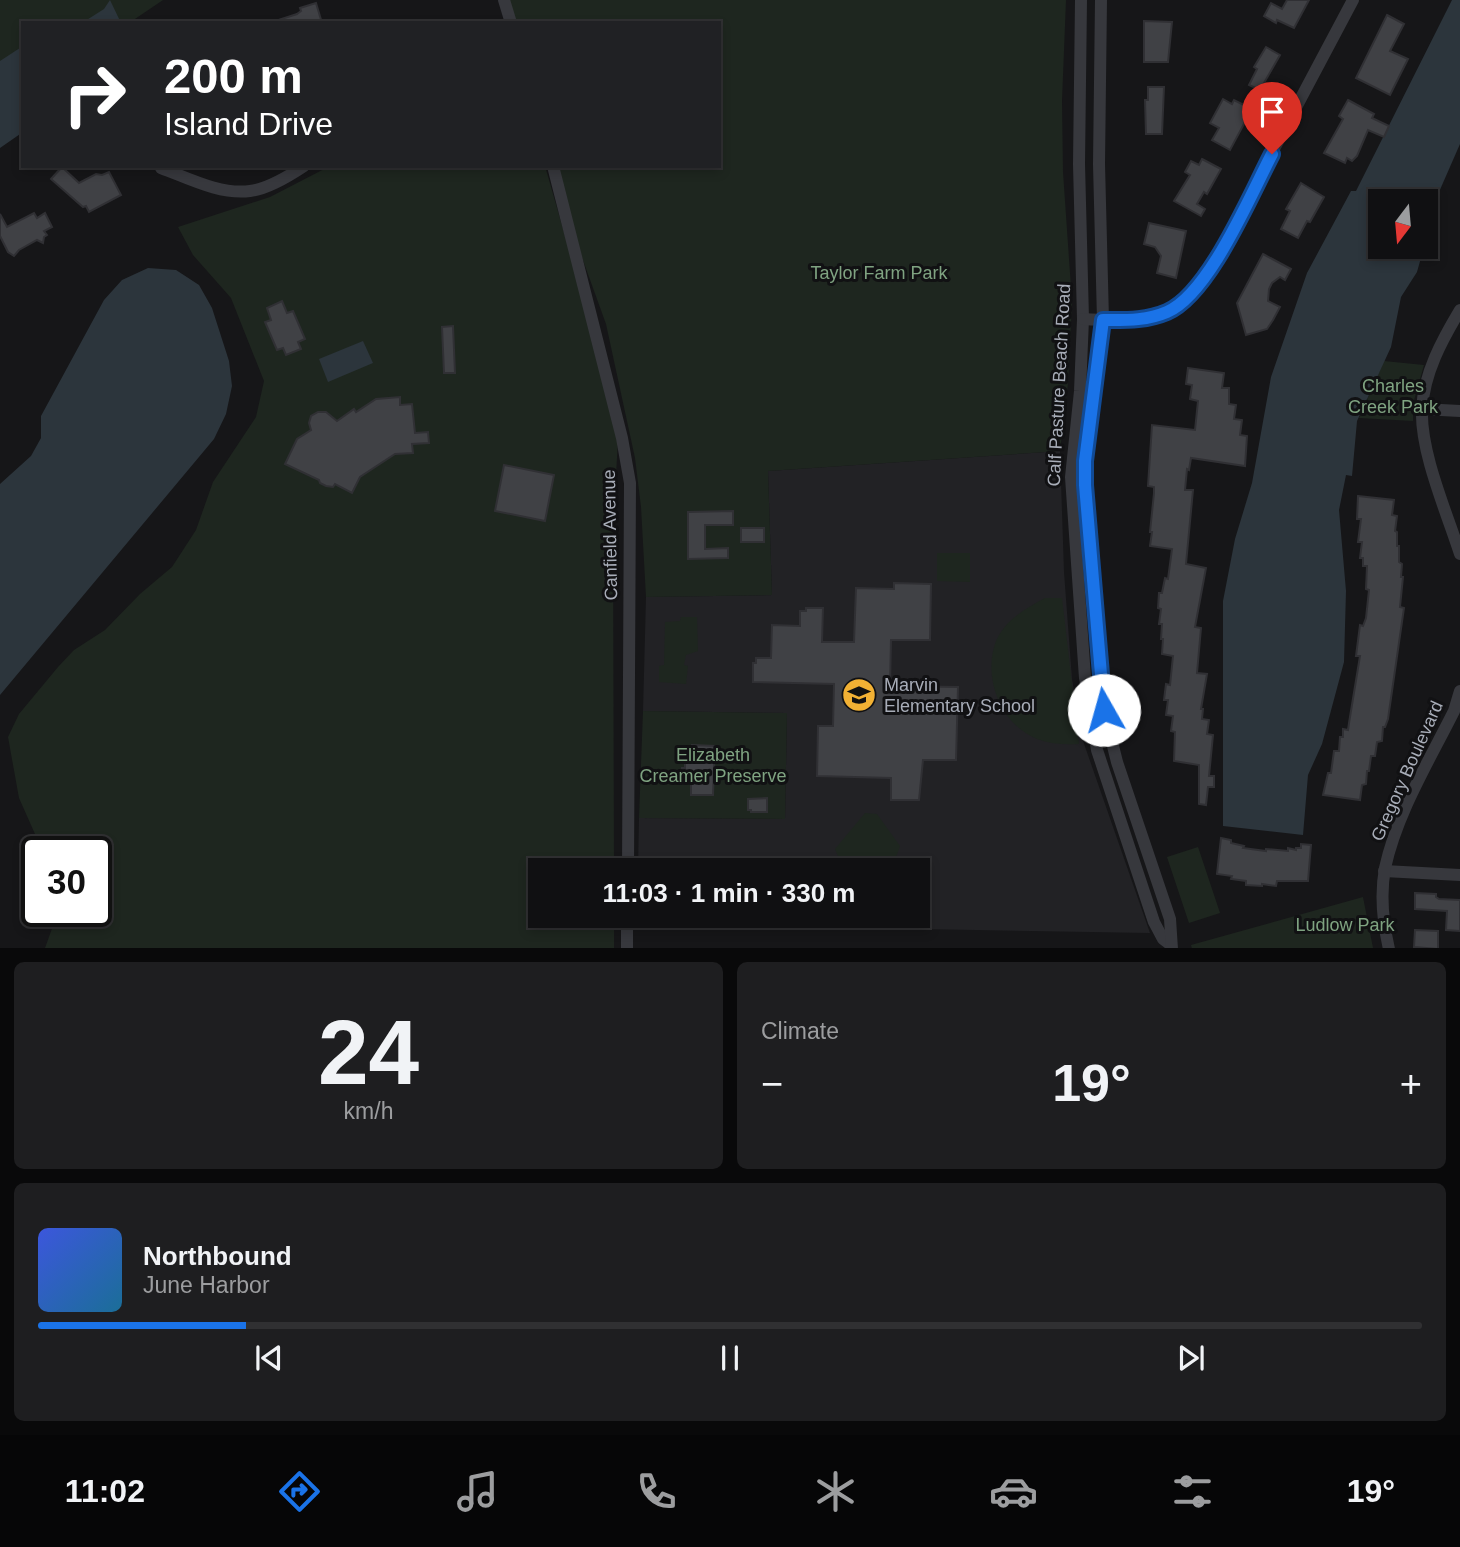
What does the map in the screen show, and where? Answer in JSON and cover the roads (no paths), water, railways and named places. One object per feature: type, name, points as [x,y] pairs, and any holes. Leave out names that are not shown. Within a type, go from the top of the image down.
[{"type":"street","points":[[504,0],[510,21]]},
{"type":"street","name":"Calf Pasture Beach Road","points":[[1080,0],[1079,147],[1083,319],[1071,477],[1085,678],[1097,750],[1154,922],[1163,939],[1171,947]]},
{"type":"street","name":"Calf Pasture Beach Road","points":[[1101,0],[1099,147],[1103,320],[1085,461],[1085,485],[1104,710],[1112,746],[1170,919],[1171,947]]},
{"type":"street","points":[[1083,319],[1148,319],[1169,311],[1190,297],[1207,275],[1353,0]]},
{"type":"street","points":[[1079,147],[1099,147]]},
{"type":"street","points":[[161,168],[225,190],[251,191],[285,178],[301,168]]},
{"type":"street","name":"Canfield Avenue","points":[[554,168],[622,438],[630,483],[628,858]]},
{"type":"street","points":[[1460,310],[1434,358],[1422,409],[1423,433],[1429,457],[1460,554]]},
{"type":"street","points":[[1422,409],[1460,411]]},
{"type":"street","name":"Gregory Boulevard","points":[[1389,948],[1382,903],[1384,871],[1393,839],[1457,711],[1460,691]]},
{"type":"street","points":[[1097,750],[1112,746]]},
{"type":"street","points":[[1384,871],[1460,875]]},
{"type":"street","points":[[626,948],[627,928]]},
{"type":"place","name":"Marvin Elementary School","points":[[859,695]]},
{"type":"park label","name":"Taylor Farm Park","points":[[879,273]]},
{"type":"park label","name":"Charles Creek Park","points":[[1393,396]]},
{"type":"park label","name":"Elizabeth Creamer Preserve","points":[[713,765]]},
{"type":"park label","name":"Ludlow Park","points":[[1345,925]]}]
